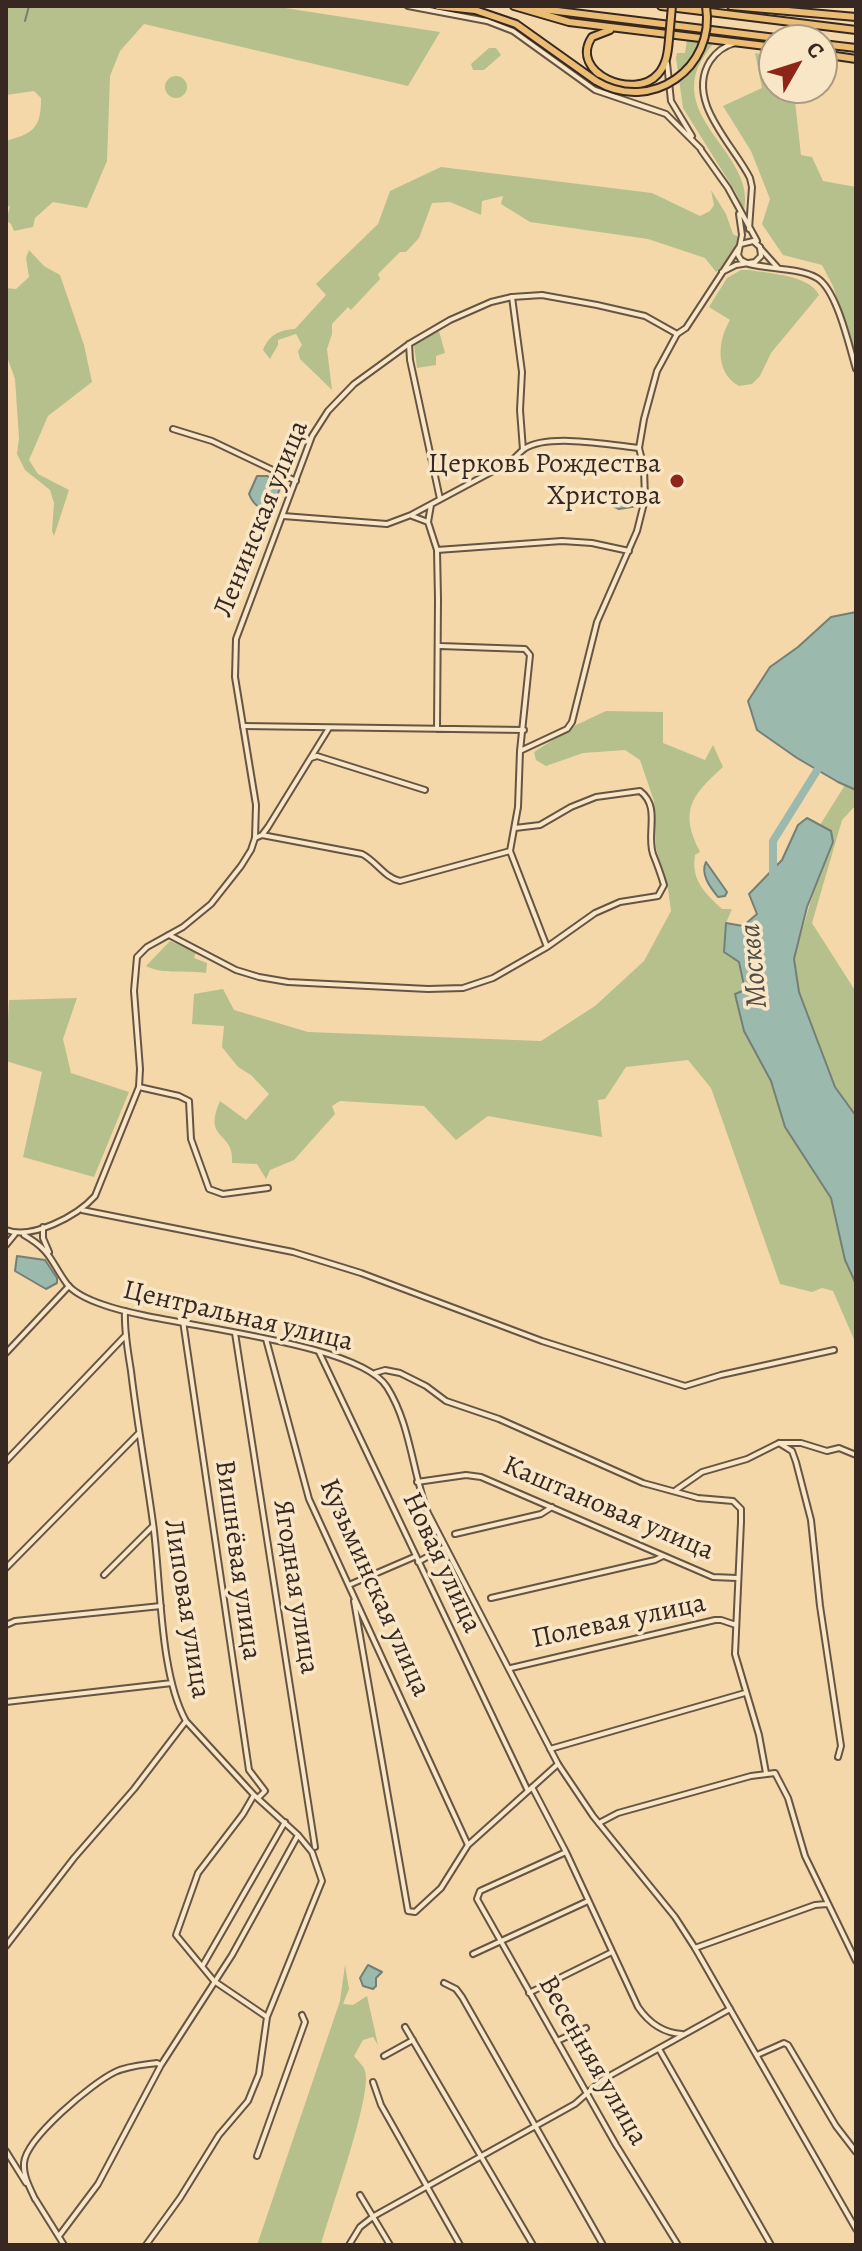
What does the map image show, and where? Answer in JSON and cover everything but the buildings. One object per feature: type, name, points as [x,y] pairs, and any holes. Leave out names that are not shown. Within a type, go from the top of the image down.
[{"type":"main road","points":[[438,6],[475,10],[516,24],[596,81],[618,91],[638,93],[674,81],[691,66],[702,47],[707,27],[706,6]]},
{"type":"main road","points":[[515,6],[551,18],[758,45]]},
{"type":"main road","points":[[515,6],[758,36]]},
{"type":"main road","points":[[661,6],[856,30]]},
{"type":"main road","points":[[621,28],[602,31],[589,42],[586,55],[589,63],[604,77],[630,84],[649,82],[660,72],[667,54],[672,6]]},
{"type":"main road","points":[[731,6],[856,17]]},
{"type":"street","points":[[408,6],[487,21],[513,31],[595,90],[666,114],[701,149]]},
{"type":"street","points":[[740,42],[714,55],[708,64],[702,88],[710,113],[750,178],[749,229]]},
{"type":"street","points":[[667,54],[671,101],[736,203],[760,247],[773,265],[783,271]]},
{"type":"street","points":[[736,203],[742,227],[739,258],[749,264]]},
{"type":"street","points":[[522,750],[567,729],[572,722],[597,622],[629,551],[645,499],[639,451],[657,371],[677,334],[686,328],[739,246],[750,241],[760,247]]},
{"type":"street","points":[[749,264],[759,258],[760,247]]},
{"type":"street","points":[[720,273],[735,265],[749,264],[815,277],[826,287],[841,319],[856,369]]},
{"type":"street","name":"Ленинская улица","points":[[255,838],[257,824],[235,677],[236,639],[312,436],[337,399],[409,344],[450,320],[491,302],[512,297],[542,295],[597,305],[645,316],[677,334]]},
{"type":"street","points":[[512,297],[522,372],[520,410],[523,450]]},
{"type":"street","points":[[409,344],[440,499]]},
{"type":"street","points":[[173,429],[212,441],[297,481]]},
{"type":"street","points":[[283,516],[378,525],[431,505],[510,462],[523,450],[543,442],[583,443],[639,451]]},
{"type":"street","points":[[431,505],[428,522],[437,550],[439,646],[436,729]]},
{"type":"street","points":[[411,515],[428,522]]},
{"type":"street","points":[[437,550],[562,541],[592,543],[629,551]]},
{"type":"street","points":[[439,646],[525,649],[530,655],[515,828],[510,851],[547,947]]},
{"type":"street","points":[[243,726],[524,730]]},
{"type":"street","points":[[262,835],[329,727]]},
{"type":"street","points":[[307,762],[309,758],[317,756],[425,790]]},
{"type":"street","points":[[169,935],[236,970],[259,977],[288,982],[463,988],[493,978],[547,947],[595,913],[620,902],[661,893],[664,885],[651,845],[651,807],[645,794],[640,791],[596,797],[540,825],[515,828]]},
{"type":"street","points":[[6,1245],[18,1234],[82,1210],[95,1196],[139,1087],[134,973],[142,950],[198,917],[241,866],[255,838],[262,835],[362,854],[372,859],[392,879],[400,881],[510,851]]},
{"type":"street","points":[[139,1087],[189,1101],[191,1139],[209,1189],[223,1194],[268,1188]]},
{"type":"street","points":[[82,1210],[305,1256],[361,1273],[542,1341],[685,1386],[749,1368],[834,1350]]},
{"type":"street","points":[[43,1227],[43,1238],[50,1255]]},
{"type":"street","name":"Центральная улица","points":[[6,1230],[18,1234],[50,1255],[69,1286],[102,1305],[319,1352],[375,1373],[386,1385],[411,1448],[417,1482],[428,1513],[511,1668],[558,1764],[599,1823],[675,1917],[695,1948],[856,2229]]},
{"type":"street","points":[[6,1353],[69,1286]]},
{"type":"street","name":"Липовая улица","points":[[125,1311],[161,1606],[179,1710],[257,1796],[298,1835],[312,1852],[322,1881],[267,2017]]},
{"type":"street","name":"Вишнёвая улица","points":[[183,1321],[246,1755],[249,1770],[265,1791],[257,1796]]},
{"type":"street","name":"Ягодная улица","points":[[235,1333],[315,1847]]},
{"type":"street","points":[[6,1461],[126,1335]]},
{"type":"street","name":"Кузьминская улица","points":[[266,1339],[309,1499],[468,1845]]},
{"type":"street","name":"Новая улица","points":[[319,1352],[416,1560],[530,1789],[566,1852],[645,2016],[667,2031],[685,2034]]},
{"type":"street","points":[[375,1373],[385,1370],[400,1373],[446,1401],[482,1411],[643,1483],[698,1498],[733,1501],[738,1505],[741,1522],[735,1654],[759,1735],[766,1773]]},
{"type":"street","points":[[6,1568],[139,1433]]},
{"type":"street","points":[[676,1490],[702,1472],[747,1459],[779,1443],[801,1443],[827,1451],[839,1448],[856,1455]]},
{"type":"street","points":[[779,1443],[792,1451],[811,1520],[841,1746],[838,1757]]},
{"type":"street","name":"Каштановая улица","points":[[417,1482],[474,1475],[713,1577],[738,1578]]},
{"type":"street","points":[[455,1534],[541,1514],[552,1507]]},
{"type":"street","points":[[104,1575],[153,1526]]},
{"type":"street","points":[[349,1585],[445,1547]]},
{"type":"street","points":[[491,1598],[663,1556]]},
{"type":"street","points":[[353,1595],[408,1911],[415,1912],[441,1888],[468,1845],[558,1764]]},
{"type":"street","points":[[6,1625],[15,1621],[161,1606]]},
{"type":"street","name":"Полевая улица","points":[[511,1668],[715,1620],[736,1625]]},
{"type":"street","points":[[6,1702],[172,1683]]},
{"type":"street","points":[[550,1749],[745,1693]]},
{"type":"street","points":[[6,1946],[43,1895],[134,1789],[186,1721]]},
{"type":"street","points":[[599,1823],[618,1813],[775,1773],[788,1798],[805,1856],[856,1961]]},
{"type":"street","points":[[146,2245],[219,2135],[248,2101],[259,2074],[267,2017],[214,1981],[176,1935],[198,1873],[257,1796]]},
{"type":"street","points":[[203,1966],[285,1822]]},
{"type":"street","points":[[59,2236],[98,2184],[161,2065],[232,1955],[298,1835]]},
{"type":"street","name":"Весенняя улица","points":[[566,1852],[478,1894],[477,1899],[678,2245]]},
{"type":"street","points":[[473,1954],[588,1901]]},
{"type":"street","points":[[695,1948],[815,1905],[827,1904]]},
{"type":"street","points":[[529,1993],[612,1952]]},
{"type":"street","points":[[444,1983],[456,1989],[462,1997],[603,2245]]},
{"type":"street","points":[[349,2245],[360,2227],[374,2216],[575,2104],[602,2080],[730,2009]]},
{"type":"street","points":[[257,2156],[305,2022],[302,2015]]},
{"type":"street","points":[[405,2027],[533,2245]]},
{"type":"street","points":[[557,2041],[586,2028]]},
{"type":"street","points":[[384,2056],[413,2040]]},
{"type":"street","points":[[757,2055],[784,2043],[788,2045],[836,2126],[856,2152]]},
{"type":"street","points":[[659,2049],[771,2245]]},
{"type":"street","points":[[35,2199],[25,2175],[24,2161],[31,2147],[61,2112],[116,2071],[161,2065]]},
{"type":"street","points":[[373,2082],[381,2105],[460,2245]]},
{"type":"street","points":[[6,2151],[64,2245]]},
{"type":"street","points":[[360,2195],[390,2245]]},
{"type":"green space","points":[[6,6],[272,6],[440,32],[408,86],[144,24],[120,51],[110,76],[107,161],[87,208],[53,202],[35,218],[33,227],[14,231],[6,220],[10,207],[6,204],[6,141],[34,128],[41,98],[34,91],[6,95]]},
{"type":"green space","points":[[680,38],[712,45],[697,69],[694,92],[708,126],[739,175],[745,192],[744,211],[683,108],[676,58],[677,53],[685,53],[687,40]]},
{"type":"green space","points":[[489,48],[496,48],[501,55],[484,70],[473,70],[471,64]]},
{"type":"green space","points":[[176,76],[184,79],[187,87],[184,95],[176,98],[168,95],[165,87],[168,79]]},
{"type":"green space","points":[[758,90],[758,104],[795,104],[801,155],[812,157],[823,181],[856,187],[856,358],[833,286],[822,265],[783,255],[762,224],[770,199],[751,151],[723,106]]},
{"type":"green space","points":[[441,167],[652,193],[700,216],[714,205],[711,190],[726,214],[733,234],[740,238],[726,263],[716,272],[705,258],[648,239],[530,222],[501,204],[503,196],[482,201],[481,215],[450,202],[432,203],[419,238],[378,274],[380,279],[351,310],[348,307],[332,324],[327,349],[332,390],[300,359],[298,351],[302,345],[296,334],[278,340],[270,359],[263,350],[268,341],[279,332],[295,329],[326,295],[316,284],[378,224],[390,191]]},
{"type":"green space","points":[[29,250],[44,266],[60,275],[84,345],[92,382],[48,416],[29,460],[38,474],[69,490],[54,536],[54,503],[50,490],[25,470],[17,454],[19,438],[15,379],[6,354],[6,288],[16,289],[29,277],[26,258]]},
{"type":"green space","points":[[741,270],[798,279],[814,288],[819,295],[771,353],[760,376],[752,384],[739,386],[725,373],[722,364],[721,346],[730,320],[709,307],[727,278]]},
{"type":"green space","points":[[439,331],[445,353],[436,356],[436,365],[417,368],[414,345]]},
{"type":"green space","points":[[606,711],[663,712],[663,743],[705,760],[713,745],[723,767],[703,787],[692,805],[690,826],[700,852],[695,855],[695,872],[700,885],[722,909],[732,909],[726,923],[724,952],[739,962],[745,990],[735,994],[744,1031],[771,1081],[785,1127],[831,1198],[845,1260],[856,1284],[856,1344],[833,1291],[822,1288],[812,1292],[780,1284],[711,1088],[688,1060],[626,1067],[605,1099],[598,1100],[602,1137],[488,1116],[456,1140],[424,1106],[340,1101],[332,1106],[335,1114],[294,1160],[270,1170],[266,1179],[257,1164],[232,1163],[229,1145],[217,1130],[215,1114],[220,1101],[246,1120],[269,1094],[251,1075],[238,1067],[222,1047],[224,1026],[192,1024],[194,994],[223,989],[234,1010],[308,1032],[541,1041],[595,1006],[644,961],[671,911],[656,848],[654,801],[640,760],[625,750],[583,753],[546,766],[536,760],[534,752],[576,725]]},
{"type":"green space","points":[[845,785],[856,790],[856,805],[842,820],[812,923],[856,992],[856,1116],[835,1087],[799,992],[794,959],[831,831],[820,825]]},
{"type":"green space","points":[[170,941],[196,952],[194,958],[207,963],[206,973],[167,971],[146,966]]},
{"type":"green space","points":[[77,998],[63,1039],[71,1073],[129,1092],[94,1177],[23,1157],[42,1072],[6,1061],[9,1000]]},
{"type":"green space","points":[[345,1965],[349,1989],[343,2004],[353,2005],[367,1996],[378,2045],[373,2037],[363,2040],[354,2056],[365,2071],[363,2104],[321,2245],[257,2245],[340,2001]]},
{"type":"water","points":[[257,476],[267,476],[282,483],[272,509],[258,506],[249,494]]},
{"type":"water","points":[[640,490],[638,506],[619,509],[611,505],[611,500]]},
{"type":"water","points":[[856,612],[856,790],[797,758],[757,730],[748,701],[770,667],[831,617]]},
{"type":"water","points":[[807,818],[831,831],[833,842],[807,907],[794,959],[799,992],[835,1087],[856,1116],[856,1284],[845,1260],[831,1198],[785,1127],[771,1081],[744,1031],[735,994],[745,990],[739,962],[724,952],[726,923],[743,926],[757,914],[749,894],[782,860],[798,825]]},
{"type":"water","points":[[706,862],[727,892],[725,896],[718,897],[709,885],[704,871]]},
{"type":"water","points":[[17,1256],[45,1260],[57,1283],[46,1289],[15,1271]]},
{"type":"water","points":[[368,1965],[382,1972],[376,1978],[373,1989],[363,1986],[360,1978]]},
{"type":"waterway","points":[[25,21],[29,6]]},
{"type":"waterway","name":"Москва","points":[[773,877],[773,841],[823,761]]},
{"type":"place","name":"Церковь Рождества Христова","points":[[677,481]]}]
